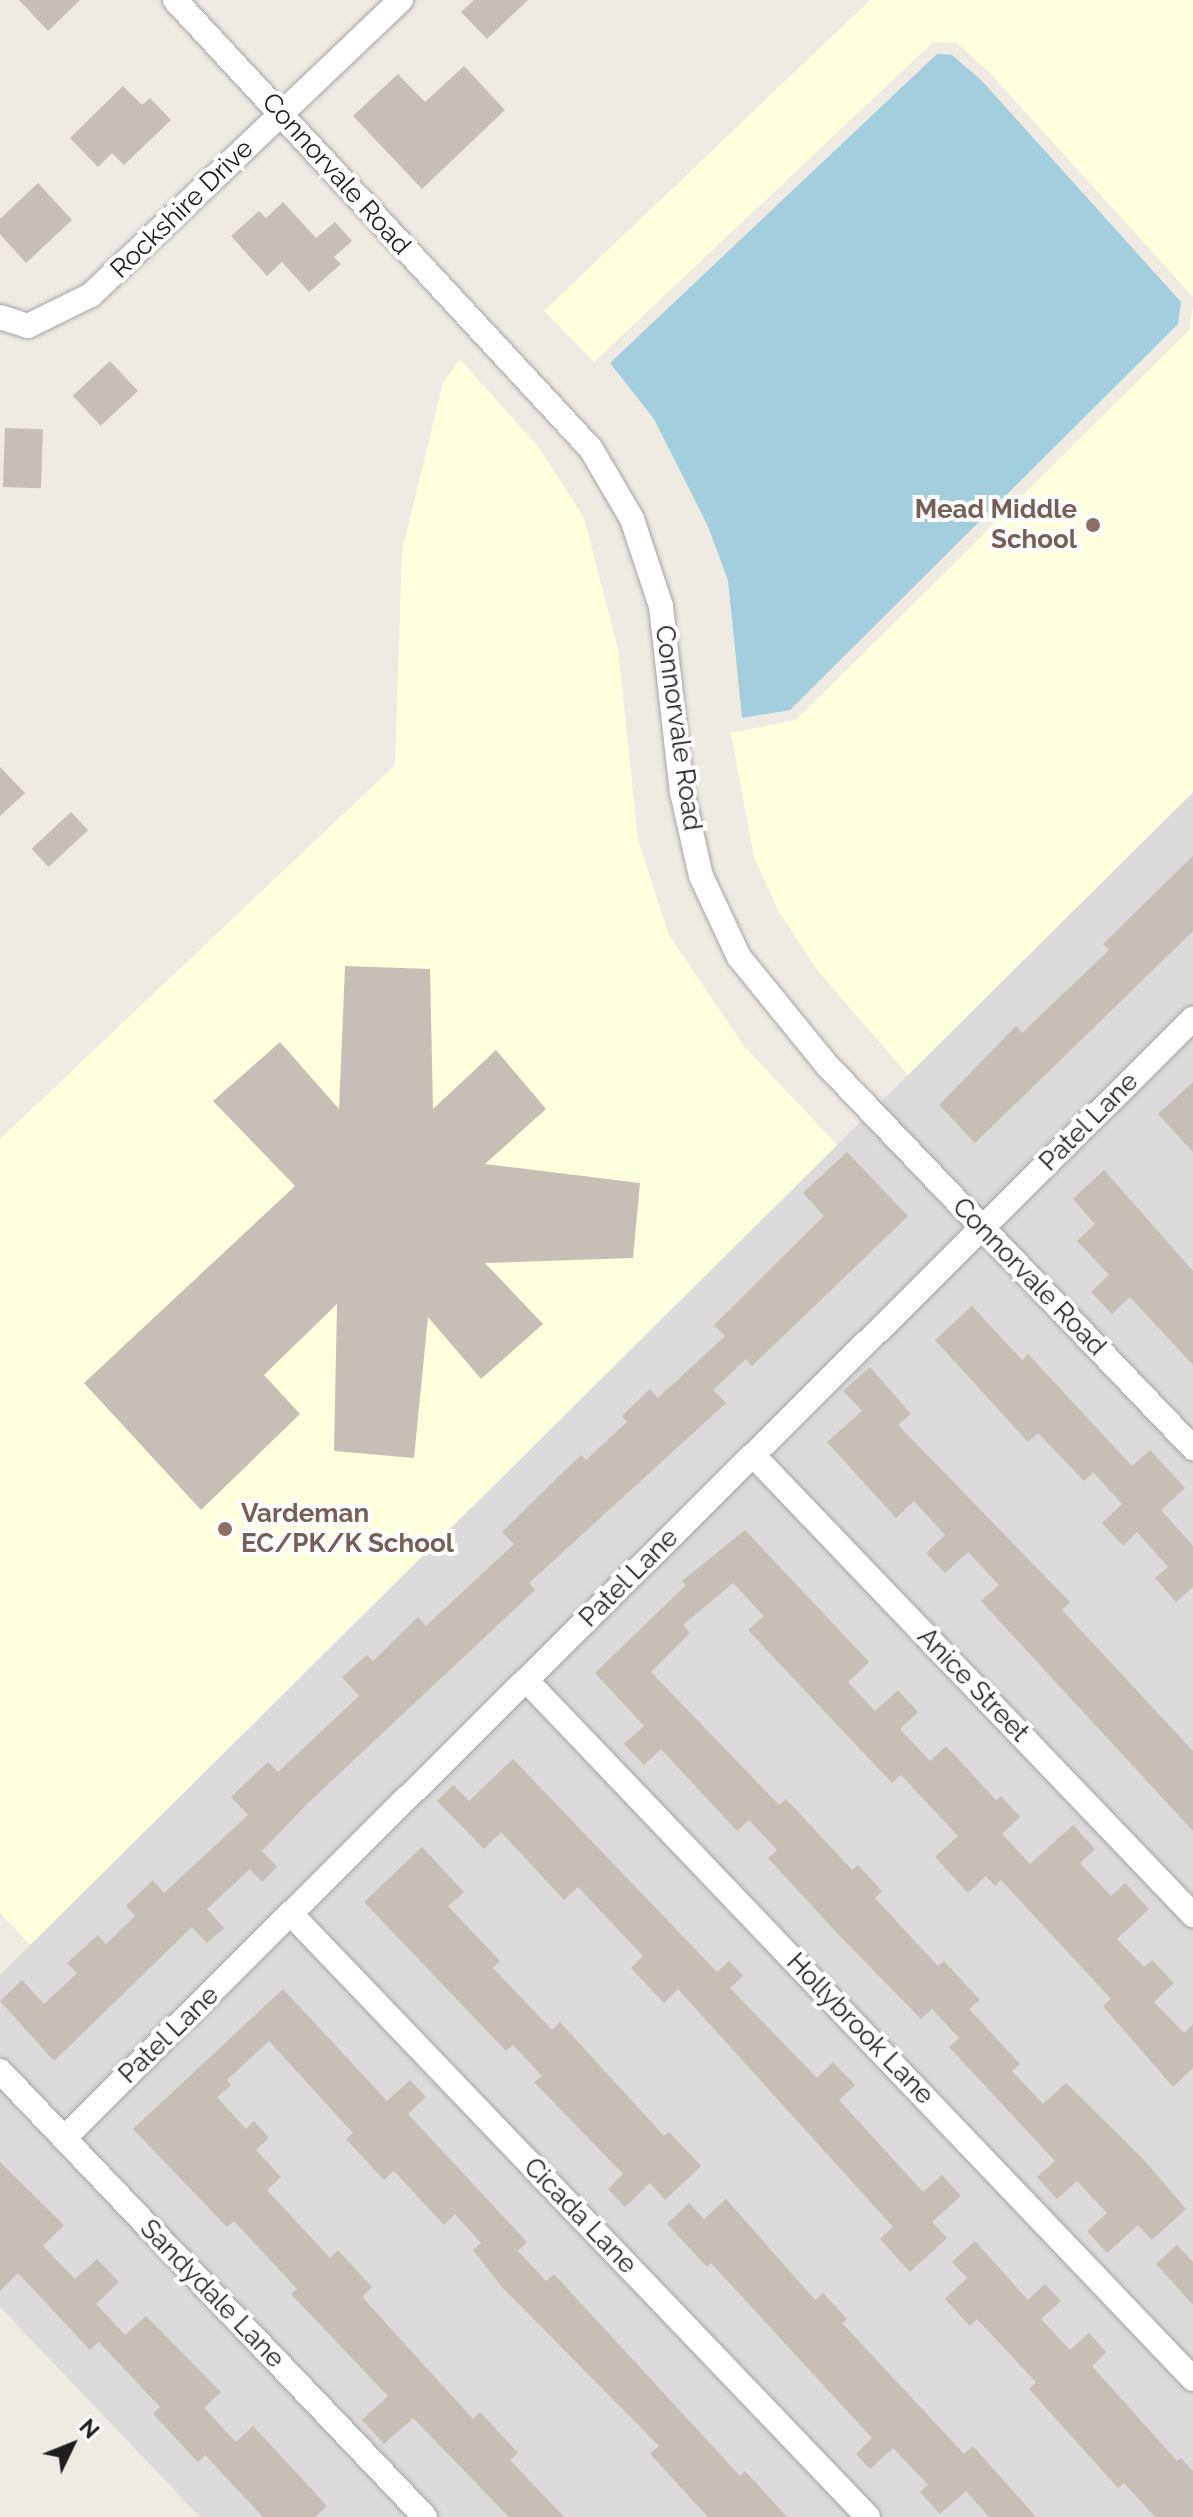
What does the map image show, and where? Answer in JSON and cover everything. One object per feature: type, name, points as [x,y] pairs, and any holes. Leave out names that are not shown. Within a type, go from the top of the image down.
[{"type":"street","name":"Connorvale Road","points":[[175,0],[591,449],[632,519],[661,606],[682,792],[701,876],[739,957],[816,1054],[1193,1448]]},
{"type":"street","name":"Rockshire Drive","points":[[9,320],[28,326],[91,295],[401,0]]},
{"type":"street","name":"Patel Lane","points":[[64,2138],[1193,1019]]},
{"type":"street","name":"Anice Street","points":[[753,1455],[1193,1915]]},
{"type":"street","name":"Hollybrook Lane","points":[[526,1680],[1193,2379]]},
{"type":"street","name":"Cicada Lane","points":[[292,1915],[868,2517]]},
{"type":"street","name":"Sandydale Lane","points":[[0,2071],[425,2517]]},
{"type":"shaded area","points":[[870,0],[1193,0],[1193,297],[990,73],[957,43],[933,42],[594,362],[544,311]]},
{"type":"shaded area","name":"Mead Middle School","points":[[1193,305],[1193,792],[908,1075],[818,971],[778,910],[754,857],[731,733],[796,720],[1189,330]]},
{"type":"shaded area","name":"Vardeman EC/PK/K School","points":[[460,359],[539,448],[584,518],[618,649],[638,840],[669,935],[744,1046],[837,1145],[30,1945],[0,1913],[0,1139],[395,765],[402,551],[443,383]]},
{"type":"shaded area","points":[[1193,792],[1193,2517],[200,2517],[0,2307],[0,1975]]},
{"type":"water","points":[[937,54],[952,55],[982,81],[1181,302],[1178,324],[790,710],[742,718],[728,580],[707,524],[654,419],[610,363]]},
{"type":"building","points":[[19,0],[80,0],[48,31]]},
{"type":"building","points":[[474,0],[528,0],[487,39],[461,12]]},
{"type":"building","points":[[464,66],[505,110],[422,189],[353,116],[398,74],[425,102]]},
{"type":"building","points":[[123,86],[142,105],[150,98],[171,120],[124,165],[112,153],[98,167],[70,138]]},
{"type":"building","points":[[38,183],[72,220],[26,263],[0,234],[0,219]]},
{"type":"building","points":[[283,202],[316,238],[335,222],[352,241],[334,257],[341,264],[309,292],[282,262],[267,276],[231,236],[259,211],[266,218]]},
{"type":"building","points":[[110,361],[138,391],[101,426],[73,396]]},
{"type":"building","points":[[5,428],[43,429],[41,488],[3,487]]},
{"type":"building","points":[[0,767],[25,793],[0,816]]},
{"type":"building","points":[[71,812],[88,830],[49,867],[32,849]]},
{"type":"building","points":[[1193,856],[1193,931],[975,1143],[939,1105],[1016,1026],[1022,1033],[1109,950],[1103,944]]},
{"type":"building","points":[[345,966],[430,969],[433,1109],[496,1050],[546,1109],[485,1164],[640,1183],[633,1258],[485,1263],[543,1324],[481,1379],[428,1317],[414,1458],[334,1451],[337,1304],[264,1375],[300,1414],[201,1510],[84,1383],[295,1186],[213,1101],[280,1042],[339,1109]]},
{"type":"building","points":[[1193,1082],[1193,1152],[1158,1114]]},
{"type":"building","points":[[847,1152],[908,1216],[752,1366],[746,1359],[713,1390],[726,1403],[529,1583],[535,1590],[307,1804],[262,1851],[277,1867],[262,1882],[250,1869],[207,1909],[224,1928],[207,1943],[192,1927],[54,2061],[0,2001],[22,1980],[44,2004],[77,1973],[67,1963],[98,1935],[106,1944],[135,1916],[126,1906],[153,1880],[164,1893],[248,1815],[231,1797],[268,1762],[278,1772],[359,1696],[342,1677],[367,1655],[373,1661],[418,1617],[426,1626],[514,1544],[502,1532],[555,1480],[581,1455],[586,1460],[627,1422],[622,1416],[650,1389],[658,1398],[725,1336],[714,1325],[824,1216],[803,1193]]},
{"type":"building","points":[[1104,1170],[1193,1271],[1193,1365],[1130,1297],[1112,1314],[1091,1292],[1109,1275],[1077,1241],[1095,1224],[1073,1199]]},
{"type":"building","points":[[972,1306],[1022,1360],[1028,1354],[1132,1466],[1150,1450],[1185,1488],[1161,1510],[1193,1546],[1193,1587],[1176,1602],[1155,1578],[1168,1567],[1137,1532],[1123,1546],[1102,1523],[1122,1504],[1093,1472],[1084,1481],[1038,1433],[1028,1442],[935,1340]]},
{"type":"building","points":[[870,1367],[911,1414],[898,1425],[1070,1602],[1062,1610],[1193,1751],[1193,1831],[981,1601],[999,1585],[968,1552],[945,1573],[926,1553],[945,1535],[914,1501],[896,1518],[827,1442],[862,1411],[843,1391]]},
{"type":"building","points":[[745,1530],[869,1662],[848,1682],[875,1711],[898,1690],[918,1712],[900,1729],[930,1761],[946,1746],[996,1800],[1001,1796],[1020,1817],[1002,1834],[1030,1864],[1073,1825],[1095,1849],[1080,1863],[1111,1896],[1125,1883],[1149,1909],[1117,1939],[1144,1967],[1152,1960],[1174,1983],[1154,2002],[1184,2033],[1193,2024],[1193,2068],[1173,2087],[1103,2006],[1111,1999],[1001,1880],[995,1886],[986,1876],[968,1893],[935,1857],[958,1836],[901,1775],[892,1783],[748,1630],[764,1616],[733,1583],[683,1625],[690,1633],[651,1672],[779,1805],[786,1799],[852,1870],[858,1865],[882,1891],[875,1898],[938,1966],[944,1961],[980,2000],[969,2009],[1020,2064],[1012,2071],[1043,2104],[1066,2083],[1143,2159],[1186,2209],[1152,2240],[1138,2225],[1107,2253],[1087,2231],[1107,2213],[1077,2181],[1057,2199],[1037,2177],[1055,2161],[949,2047],[959,2038],[932,2009],[921,2019],[837,1933],[768,1858],[777,1850],[749,1820],[737,1831],[661,1749],[644,1765],[624,1744],[644,1726],[595,1673],[686,1585],[682,1581]]},
{"type":"building","points":[[513,1759],[717,1972],[729,1961],[743,1976],[730,1988],[817,2078],[833,2062],[855,2085],[839,2100],[923,2192],[942,2175],[961,2196],[932,2222],[947,2238],[910,2272],[880,2239],[893,2227],[678,1989],[664,2003],[631,1968],[643,1956],[578,1887],[564,1900],[501,1832],[484,1849],[437,1801],[453,1785],[469,1801]]},
{"type":"building","points":[[422,1847],[464,1892],[448,1906],[500,1961],[493,1968],[552,2030],[560,2022],[664,2136],[669,2132],[701,2166],[665,2200],[650,2183],[625,2207],[608,2189],[623,2174],[534,2082],[542,2076],[513,2045],[506,2051],[364,1902]]},
{"type":"building","points":[[283,1989],[387,2101],[410,2080],[426,2097],[408,2114],[527,2242],[518,2251],[546,2281],[554,2274],[740,2476],[745,2471],[787,2517],[708,2517],[650,2454],[659,2446],[501,2286],[473,2250],[481,2243],[455,2214],[444,2225],[394,2171],[384,2180],[346,2139],[353,2133],[269,2041],[227,2080],[231,2085],[217,2097],[246,2129],[254,2121],[269,2138],[256,2150],[281,2177],[267,2190],[330,2258],[338,2250],[372,2287],[362,2297],[473,2419],[480,2412],[518,2453],[510,2460],[564,2517],[509,2517],[413,2418],[384,2444],[362,2420],[388,2396],[291,2294],[297,2289],[234,2221],[227,2227],[133,2129]]},
{"type":"building","points":[[0,2162],[64,2225],[43,2246],[75,2279],[97,2259],[119,2282],[96,2304],[125,2335],[146,2316],[221,2392],[204,2408],[236,2442],[253,2426],[327,2506],[315,2517],[263,2517],[205,2455],[198,2462],[153,2414],[160,2407],[99,2342],[90,2350],[18,2273],[0,2291]]},
{"type":"building","points":[[726,2199],[815,2300],[823,2293],[847,2319],[842,2323],[964,2454],[973,2446],[1036,2517],[989,2517],[966,2491],[940,2514],[920,2492],[928,2485],[893,2448],[870,2469],[856,2454],[872,2438],[711,2263],[707,2267],[667,2224],[689,2203],[704,2219]]},
{"type":"building","points":[[975,2241],[1028,2300],[1045,2284],[1061,2301],[1041,2319],[1070,2350],[1089,2333],[1106,2352],[1092,2366],[1177,2461],[1181,2458],[1193,2471],[1193,2517],[1155,2517],[1124,2483],[1118,2488],[1029,2389],[1036,2382],[977,2319],[970,2326],[945,2299],[967,2278],[952,2262]]},
{"type":"building","points":[[1177,2245],[1193,2262],[1193,2305],[1156,2264]]},
{"type":"place","name":"Mead Middle School","points":[[1093,525]]},
{"type":"place","name":"Vardeman EC/PK/K School","points":[[225,1529]]}]
